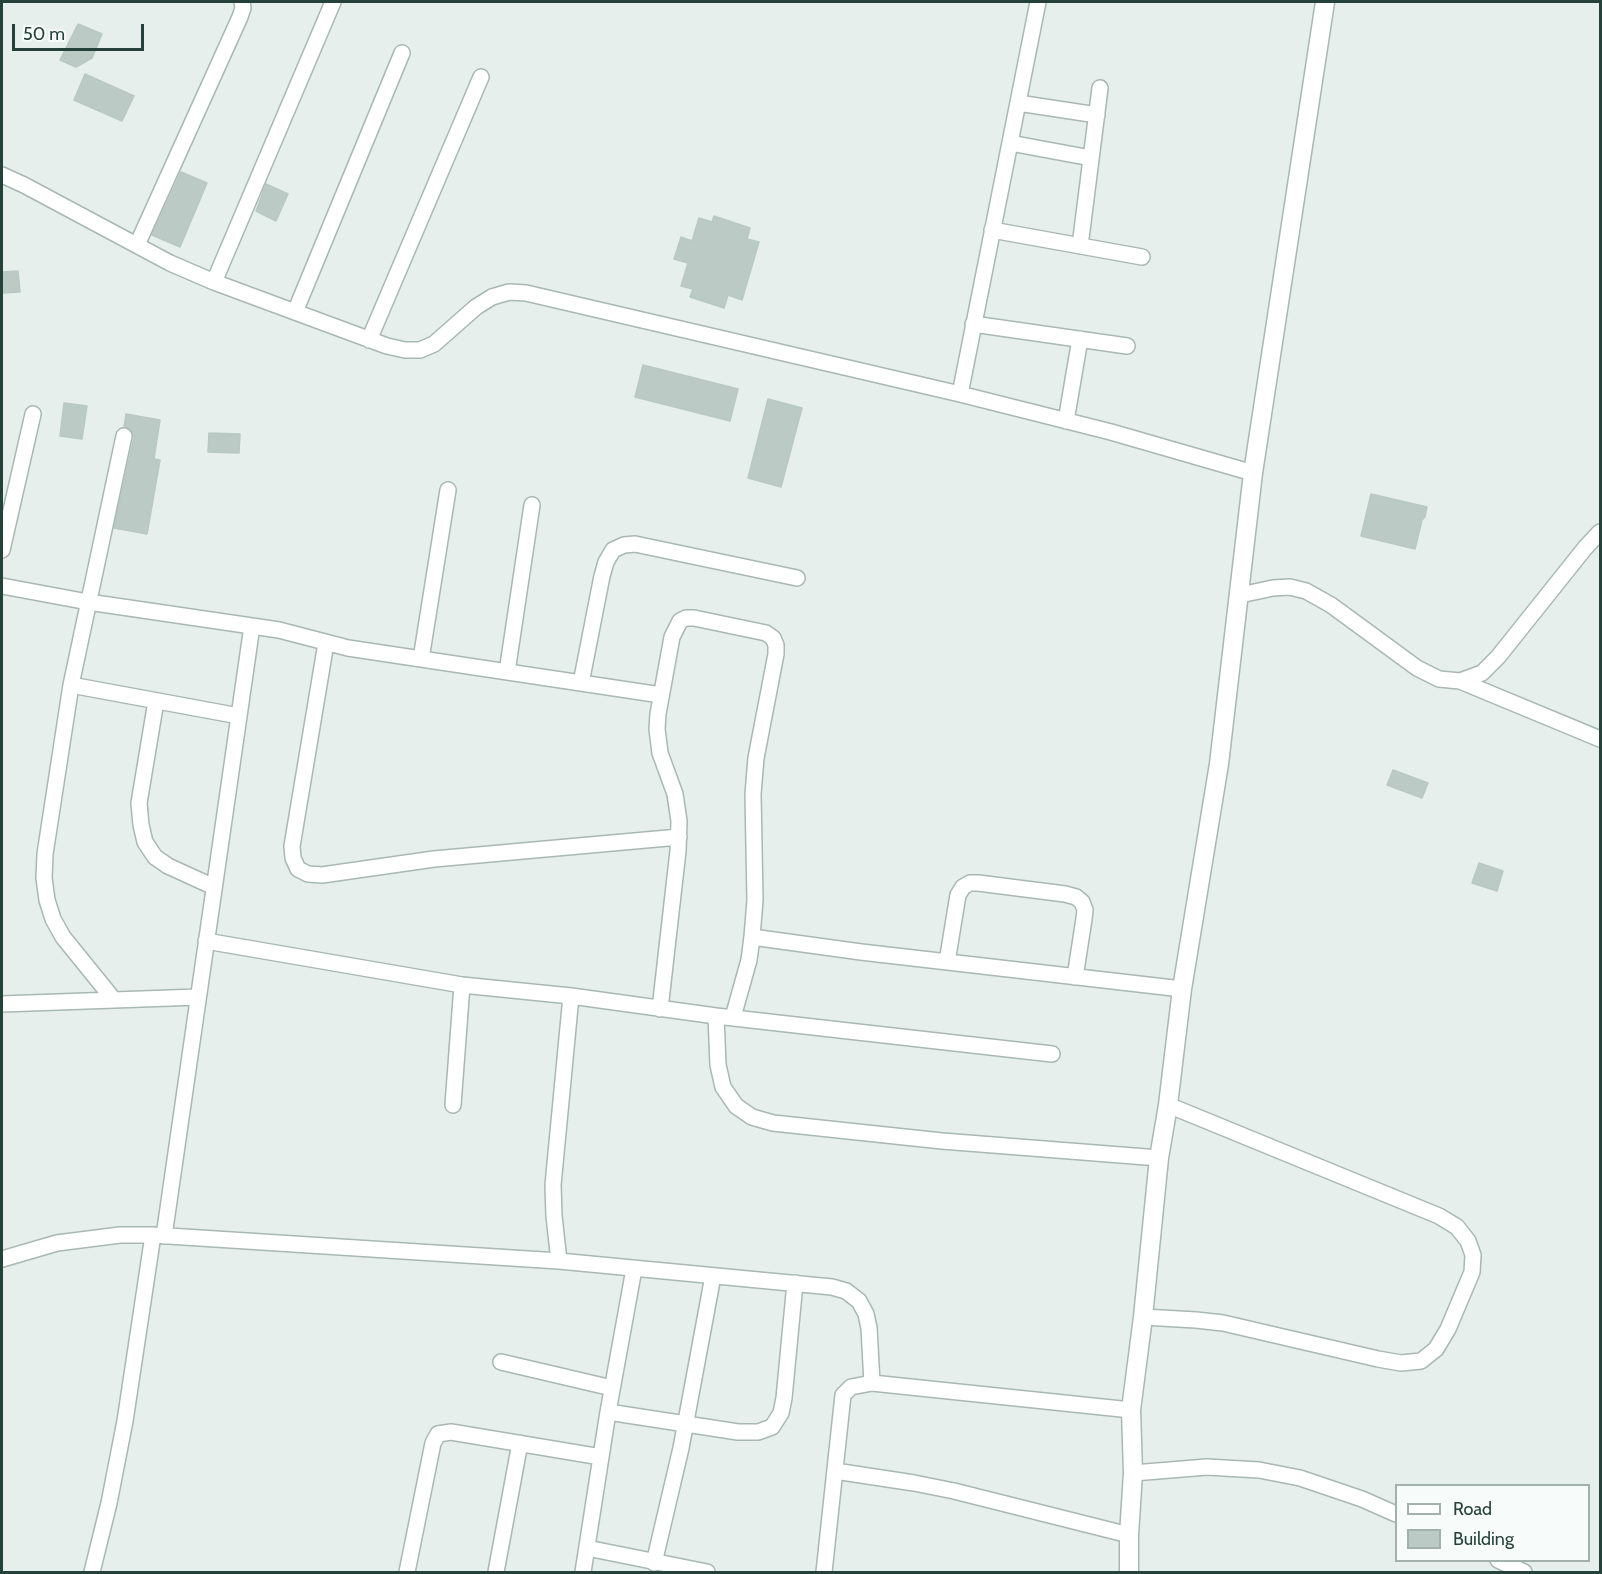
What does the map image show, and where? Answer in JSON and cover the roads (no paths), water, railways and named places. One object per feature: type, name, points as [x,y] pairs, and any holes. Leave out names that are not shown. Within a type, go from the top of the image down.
[{"type":"street","points":[[137,245],[240,17],[242,2]]},
{"type":"street","points":[[214,282],[333,2]]},
{"type":"street","points":[[960,394],[1038,2]]},
{"type":"street","points":[[1129,1572],[1133,1473],[1131,1410],[1159,1158],[1182,989],[1219,764],[1253,473],[1325,2]]},
{"type":"street","points":[[295,312],[402,53]]},
{"type":"street","points":[[369,340],[481,77]]},
{"type":"street","points":[[1080,246],[1100,88]]},
{"type":"street","points":[[1018,103],[1097,115]]},
{"type":"street","points":[[1010,143],[1091,158]]},
{"type":"street","points":[[2,175],[170,263],[214,282],[369,340],[405,350],[420,350],[434,344],[476,307],[492,297],[509,292],[526,293],[960,394],[1111,432],[1253,473]]},
{"type":"street","points":[[992,230],[1142,257]]},
{"type":"street","points":[[974,324],[1127,346]]},
{"type":"street","points":[[1066,421],[1080,339]]},
{"type":"street","points":[[2,550],[33,414]]},
{"type":"street","points":[[114,1000],[63,937],[53,919],[44,878],[45,854],[71,685],[124,436]]},
{"type":"street","points":[[421,659],[448,490]]},
{"type":"street","points":[[507,672],[532,505]]},
{"type":"street","points":[[1460,681],[1482,673],[1498,657],[1600,532]]},
{"type":"street","points":[[581,683],[602,576],[613,550],[624,545],[635,544],[797,578]]},
{"type":"street","points":[[2,586],[88,602],[279,630],[326,643],[368,651],[661,695]]},
{"type":"street","points":[[1240,595],[1273,588],[1290,587],[1306,591],[1331,605],[1417,668],[1439,679],[1460,681],[1600,739]]},
{"type":"street","points":[[660,1009],[679,837],[678,805],[662,763],[657,729],[672,637],[680,621],[694,618],[757,630],[773,638],[776,645],[756,758],[753,794],[755,900],[752,937],[749,960],[734,1017]]},
{"type":"street","points":[[92,1572],[109,1503],[158,1235],[198,997],[252,626]]},
{"type":"street","points":[[326,643],[292,846],[293,858],[298,869],[308,874],[322,875],[434,859],[679,837]]},
{"type":"street","points":[[71,685],[239,716]]},
{"type":"street","points":[[156,701],[139,803],[145,842],[155,857],[168,866],[214,887]]},
{"type":"street","points":[[947,962],[958,895],[963,887],[970,883],[978,883],[1065,894],[1076,897],[1082,902],[1085,910],[1075,977]]},
{"type":"street","points":[[752,937],[1182,989]]},
{"type":"street","points":[[206,941],[462,984],[716,1016],[1052,1054]]},
{"type":"street","points":[[453,1106],[462,984]]},
{"type":"street","points":[[559,1261],[553,1185],[571,996]]},
{"type":"street","points":[[2,1004],[198,997]]},
{"type":"street","points":[[716,1016],[718,1065],[723,1087],[735,1106],[752,1117],[773,1123],[942,1142],[1159,1158]]},
{"type":"street","points":[[1143,1317],[1223,1323],[1378,1359],[1401,1363],[1421,1361],[1436,1349],[1448,1329],[1472,1272],[1473,1255],[1468,1240],[1457,1227],[1439,1216],[1168,1105]]},
{"type":"street","points":[[2,1259],[57,1243],[120,1235],[158,1235],[559,1261],[832,1287],[846,1291],[859,1301],[866,1314],[872,1383]]},
{"type":"street","points":[[583,1572],[633,1269]]},
{"type":"street","points":[[654,1563],[686,1425],[713,1276]]},
{"type":"street","points":[[608,1412],[738,1432],[758,1432],[772,1427],[781,1413],[784,1398],[795,1283]]},
{"type":"street","points":[[501,1362],[612,1388]]},
{"type":"street","points":[[824,1572],[843,1395],[850,1387],[872,1383],[1131,1410]]},
{"type":"street","points":[[407,1572],[433,1443],[438,1434],[451,1432],[601,1456]]},
{"type":"street","points":[[496,1572],[520,1443]]},
{"type":"street","points":[[1133,1473],[1207,1467],[1259,1470],[1300,1478],[1362,1499],[1395,1514]]},
{"type":"street","points":[[835,1471],[966,1493],[1129,1535]]},
{"type":"street","points":[[587,1548],[707,1572]]},
{"type":"street","points":[[1502,1562],[1524,1572]]}]
